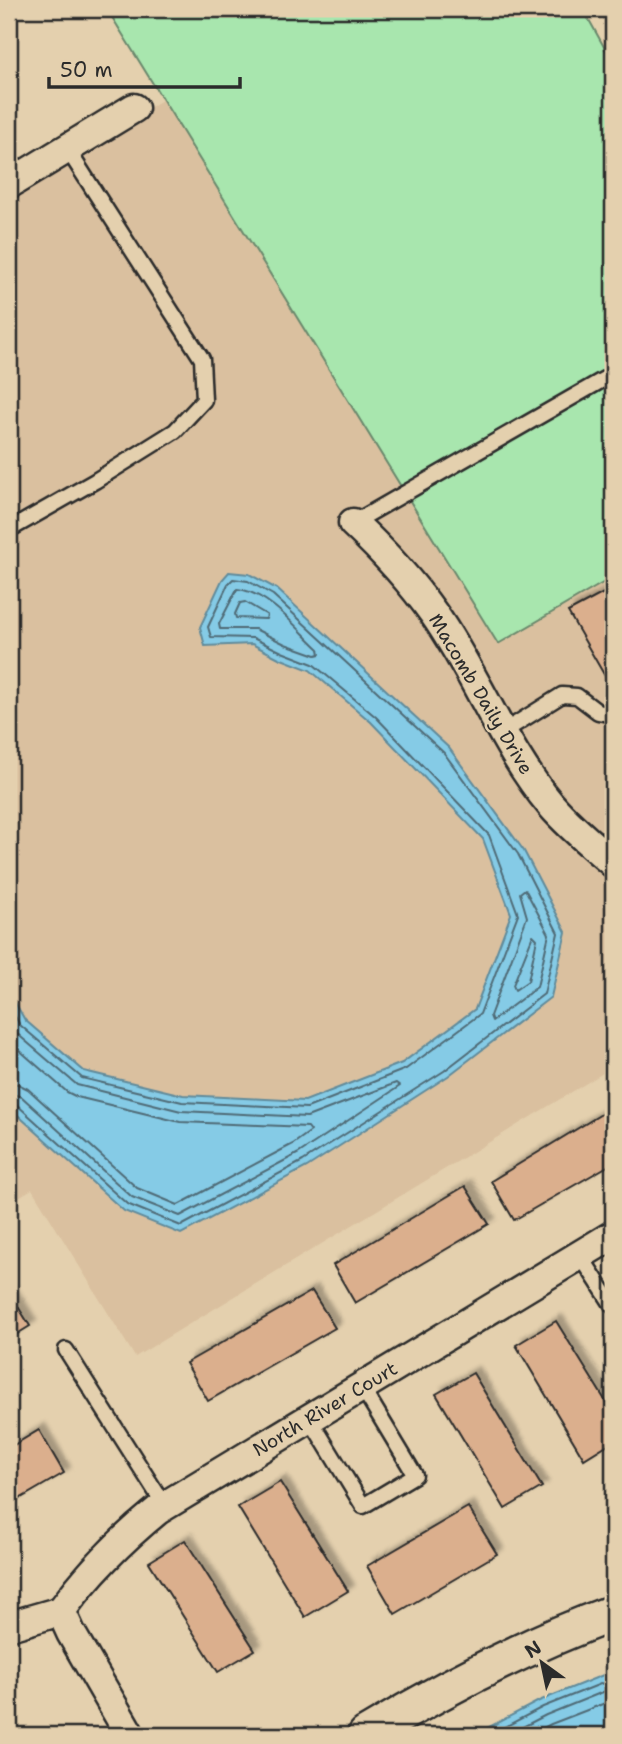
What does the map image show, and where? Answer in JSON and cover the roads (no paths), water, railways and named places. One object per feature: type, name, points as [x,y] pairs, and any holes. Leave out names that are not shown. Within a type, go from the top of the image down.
[{"type":"street","points":[[9,184],[134,108]]},
{"type":"street","name":"Macomb Daily Drive","points":[[353,523],[408,579],[436,617],[503,732],[551,806],[589,844],[613,863]]},
{"type":"street","name":"North River Court","points":[[61,1611],[83,1580],[125,1536],[165,1506],[613,1236]]},
{"type":"street","points":[[9,1626],[61,1611],[130,1735]]},
{"type":"street","points":[[366,1735],[521,1650],[613,1613]]},
{"type":"lane","points":[[9,530],[175,431],[204,400],[202,359],[66,147]]},
{"type":"lane","points":[[353,523],[613,374]]},
{"type":"lane","points":[[503,732],[562,695],[577,696],[598,712],[613,716]]},
{"type":"lane","points":[[580,1255],[613,1306]]},
{"type":"lane","points":[[66,1350],[165,1506]]},
{"type":"lane","points":[[310,1419],[363,1506],[415,1475],[362,1387]]},
{"type":"water","points":[[229,572],[249,574],[277,589],[449,748],[524,851],[566,932],[551,997],[448,1076],[307,1167],[181,1234],[124,1211],[11,1109],[9,992],[25,1020],[84,1071],[183,1095],[305,1101],[402,1063],[475,1009],[511,914],[483,839],[371,722],[310,670],[252,644],[205,646],[200,627],[222,580]]},
{"type":"water","points":[[613,1671],[613,1735],[474,1735],[539,1701]]}]
